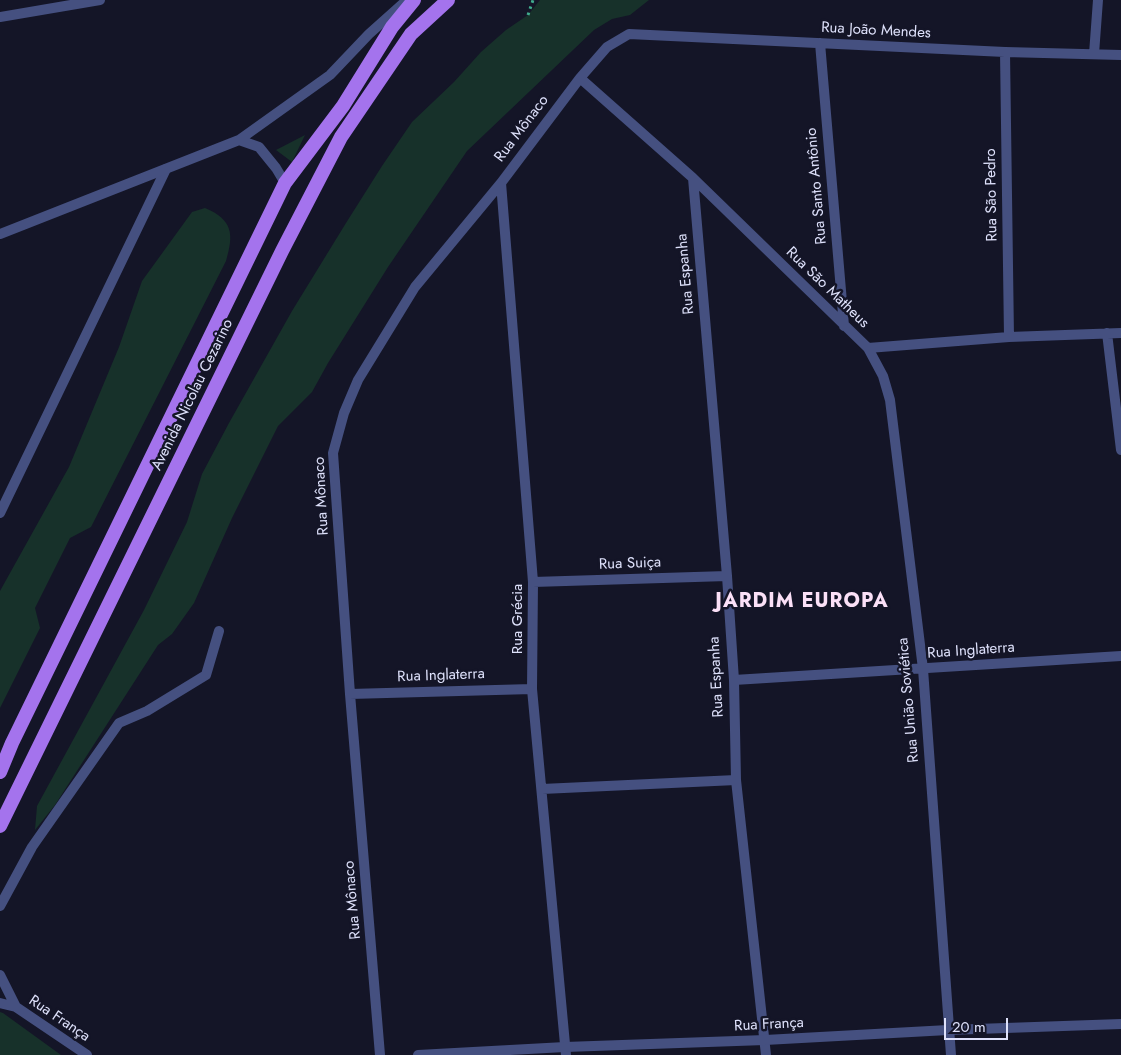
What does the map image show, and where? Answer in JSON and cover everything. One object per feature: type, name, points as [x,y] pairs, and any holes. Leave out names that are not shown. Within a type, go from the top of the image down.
[{"type":"main road","name":"Avenida Nicolau Cezarino","points":[[0,772],[12,743],[284,183],[343,106],[392,27],[414,0]]},
{"type":"main road","name":"Avenida Nicolau Cezarino","points":[[0,826],[282,251],[341,137],[411,34],[448,0]]},
{"type":"street","points":[[0,17],[100,0]]},
{"type":"street","points":[[0,234],[239,140],[330,76],[369,34],[407,0]]},
{"type":"street","points":[[1094,54],[1098,0]]},
{"type":"street","name":"Rua João Mendes","points":[[629,34],[1005,52],[1121,55]]},
{"type":"street","name":"Rua Mônaco","points":[[380,1055],[350,694],[333,453],[344,413],[358,380],[415,287],[501,182],[580,78],[607,47],[629,34]]},
{"type":"street","name":"Rua Santo Antônio","points":[[820,43],[844,326]]},
{"type":"street","name":"Rua São Pedro","points":[[1005,52],[1009,337]]},
{"type":"street","name":"Rua São Matheus","points":[[580,78],[693,178],[868,348],[1009,337],[1121,333]]},
{"type":"street","points":[[239,140],[260,147],[273,163],[284,183]]},
{"type":"street","points":[[0,513],[166,169]]},
{"type":"street","name":"Rua Espanha","points":[[693,178],[727,576],[734,680],[736,780],[766,1055]]},
{"type":"street","name":"Rua Grécia","points":[[501,182],[534,582],[532,689],[566,1051]]},
{"type":"street","points":[[1107,333],[1121,450]]},
{"type":"street","name":"Rua União Soviética","points":[[868,348],[883,376],[890,400],[923,669],[951,1055]]},
{"type":"street","name":"Rua Suiça","points":[[534,582],[727,576]]},
{"type":"street","points":[[0,906],[32,847],[119,723],[147,711],[206,675],[219,631]]},
{"type":"street","name":"Rua Inglaterra","points":[[734,680],[1121,656]]},
{"type":"street","name":"Rua Inglaterra","points":[[350,694],[532,689]]},
{"type":"street","points":[[542,789],[736,780]]},
{"type":"street","name":"Rua França","points":[[0,975],[16,1007]]},
{"type":"street","name":"Rua França","points":[[0,1003],[16,1007],[86,1055]]},
{"type":"street","name":"Rua França","points":[[418,1055],[566,1051],[948,1030],[1121,1024]]},
{"type":"path","points":[[528,15],[533,0]]},
{"type":"green space","points":[[540,0],[649,0],[630,15],[612,19],[594,30],[467,151],[388,267],[312,392],[278,426],[232,518],[194,603],[172,634],[158,645],[55,805],[35,830],[37,806],[144,610],[187,522],[202,474],[292,311],[382,166],[412,122],[454,82],[481,52],[506,30],[528,15]]},
{"type":"green space","points":[[305,135],[292,162],[276,150]]},
{"type":"green space","points":[[205,208],[221,218],[229,229],[230,243],[226,261],[91,527],[70,538],[35,608],[40,628],[0,708],[0,591],[69,467],[119,347],[142,281],[192,212]]},
{"type":"green space","points":[[0,1012],[3,1013],[61,1055],[0,1055]]},
{"type":"district","name":"JARDIM EUROPA","points":[[802,602]]}]
